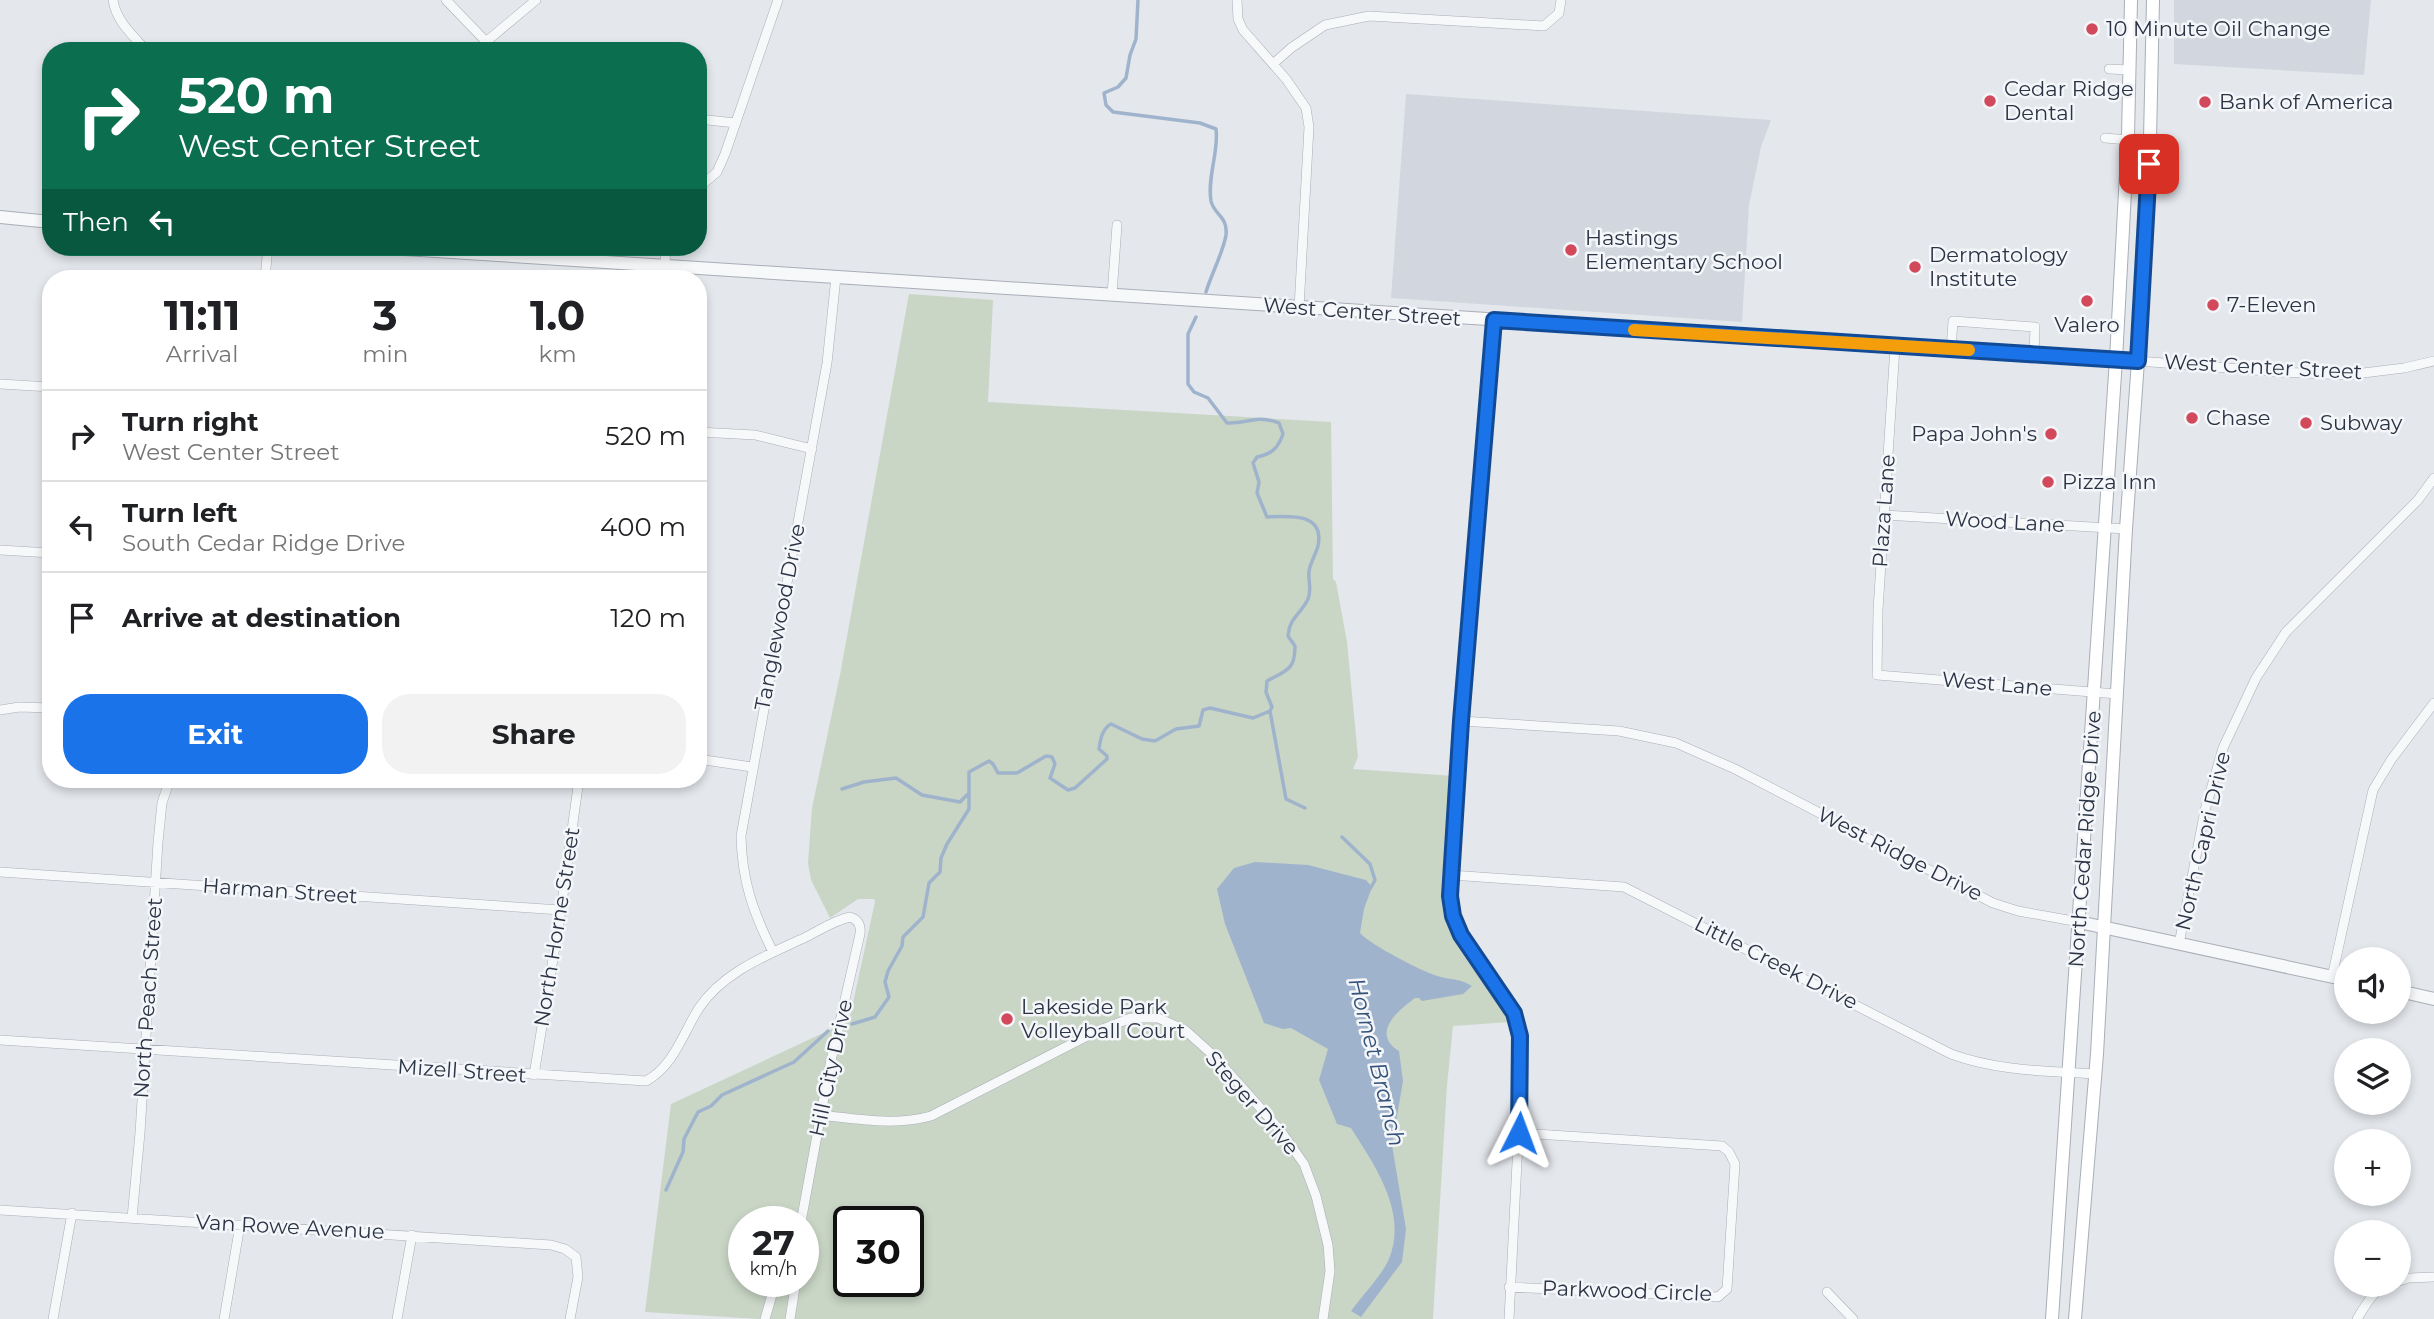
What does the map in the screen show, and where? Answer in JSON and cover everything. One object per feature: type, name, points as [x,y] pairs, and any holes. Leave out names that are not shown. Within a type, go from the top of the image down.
[{"type":"main road","name":"North Cedar Ridge Drive","points":[[2052,1319],[2116,359],[2128,141],[2131,0]]},
{"type":"main road","name":"North Cedar Ridge Drive","points":[[2075,1319],[2095,1074],[2138,361],[2150,142],[2153,0]]},
{"type":"street","points":[[113,0],[127,30],[138,42]]},
{"type":"street","points":[[446,0],[486,42],[536,0]]},
{"type":"street","points":[[707,180],[717,172],[778,0]]},
{"type":"street","points":[[1237,0],[1238,19],[1243,30],[1306,108],[1309,127],[1300,308]]},
{"type":"street","points":[[1273,64],[1298,42],[1325,25],[1369,16],[1544,26],[1559,13],[1561,0]]},
{"type":"street","points":[[2109,69],[2130,70]]},
{"type":"street","points":[[707,120],[736,122]]},
{"type":"street","points":[[2105,138],[2150,142]]},
{"type":"street","points":[[0,217],[42,221]]},
{"type":"street","points":[[1112,295],[1116,225]]},
{"type":"street","name":"West Center Street","points":[[478,256],[642,270]]},
{"type":"street","name":"West Center Street","points":[[707,273],[836,277],[1895,347],[2116,359],[2279,372],[2347,375],[2404,368],[2434,361]]},
{"type":"street","name":"Tanglewood Drive","points":[[773,952],[750,904],[741,862],[741,835],[829,349],[836,277]]},
{"type":"street","points":[[1494,320],[1461,721],[1450,896],[1453,916],[1461,935],[1514,1013],[1520,1036],[1519,1133],[1508,1319]]},
{"type":"street","points":[[1951,349],[1953,321],[2035,327],[2034,354]]},
{"type":"street","name":"Plaza Lane","points":[[1877,675],[1877,614],[1895,347]]},
{"type":"street","points":[[0,384],[42,386]]},
{"type":"street","points":[[707,432],[755,435],[811,449]]},
{"type":"street","name":"North Capri Drive","points":[[2179,944],[2205,810],[2223,748],[2256,678],[2286,632],[2418,500],[2434,478]]},
{"type":"street","name":"Wood Lane","points":[[1884,515],[2126,529]]},
{"type":"street","points":[[0,550],[42,552]]},
{"type":"street","name":"West Lane","points":[[1877,675],[2117,694]]},
{"type":"street","points":[[2332,977],[2374,790],[2391,760],[2434,703]]},
{"type":"street","points":[[0,710],[42,708]]},
{"type":"street","name":"West Ridge Drive","points":[[1461,721],[1619,731],[1676,743],[1735,769],[1993,903],[2018,911],[2332,977]]},
{"type":"street","points":[[707,760],[752,767]]},
{"type":"street","name":"North Peach Street","points":[[132,1218],[141,1133],[144,1051],[162,803],[167,788]]},
{"type":"street","name":"North Horne Street","points":[[534,1075],[578,788]]},
{"type":"street","name":"Harman Street","points":[[0,872],[561,910]]},
{"type":"street","name":"Little Creek Drive","points":[[1451,875],[1624,887],[1951,1054],[1974,1063],[2002,1068],[2095,1074]]},
{"type":"street","name":"Mizell Street","points":[[0,1040],[646,1081],[666,1067],[710,993],[736,972],[844,919],[856,919]]},
{"type":"street","name":"Hill City Drive","points":[[804,1206],[820,1115],[860,934],[861,927],[856,919]]},
{"type":"street","points":[[2411,994],[2434,999]]},
{"type":"street","name":"Steger Drive","points":[[820,1115],[882,1122],[910,1121],[931,1116],[1095,1032],[1131,1018],[1158,1018],[1185,1030],[1214,1056],[1280,1130],[1304,1164],[1316,1195],[1328,1245],[1330,1271],[1324,1319]]},
{"type":"street","name":"Parkwood Circle","points":[[1509,1287],[1718,1297],[1727,1289],[1733,1227],[1735,1164],[1730,1152],[1722,1146],[1519,1133]]},
{"type":"street","name":"Van Rowe Avenue","points":[[0,1210],[551,1245],[565,1249],[576,1257],[578,1277],[570,1319]]},
{"type":"street","points":[[52,1319],[72,1213]]},
{"type":"street","points":[[224,1319],[240,1225]]},
{"type":"street","points":[[397,1319],[412,1235]]},
{"type":"street","points":[[2411,1278],[2434,1277]]},
{"type":"street","points":[[1827,1292],[1853,1319]]},
{"type":"street","points":[[765,1319],[771,1297]]},
{"type":"street","points":[[790,1319],[793,1297]]},
{"type":"street","points":[[2357,1319],[2373,1297]]},
{"type":"shaded area","points":[[2174,0],[2371,0],[2364,75],[2174,64]]},
{"type":"shaded area","name":"Hastings Elementary School","points":[[1406,94],[1771,120],[1761,147],[1749,205],[1742,322],[1391,298]]},
{"type":"green space","points":[[909,294],[993,300],[988,402],[1331,422],[1333,579],[1336,582],[1347,642],[1358,757],[1353,769],[1454,776],[1445,864],[1446,909],[1450,929],[1458,946],[1499,1002],[1510,1022],[1453,1026],[1433,1319],[759,1319],[645,1312],[671,1104],[849,1021],[875,902],[874,899],[858,899],[830,918],[811,880],[808,863],[812,808],[840,675]]},
{"type":"water","points":[[1255,862],[1308,865],[1366,880],[1372,887],[1364,909],[1360,933],[1386,951],[1423,970],[1472,986],[1463,994],[1422,1001],[1415,998],[1395,1015],[1387,1029],[1387,1037],[1399,1051],[1403,1081],[1392,1145],[1406,1229],[1402,1262],[1361,1317],[1351,1311],[1377,1279],[1389,1259],[1394,1241],[1392,1207],[1379,1174],[1351,1128],[1337,1124],[1319,1080],[1328,1049],[1291,1028],[1283,1029],[1264,1023],[1225,924],[1217,889],[1234,868]]},
{"type":"waterway","name":"Hornet Branch","points":[[1138,0],[1136,39],[1126,78],[1118,87],[1104,93],[1106,105],[1113,112],[1200,123],[1216,129],[1210,192],[1215,210],[1225,224],[1226,235],[1206,292]]},
{"type":"waterway","name":"Hornet Branch","points":[[1196,317],[1188,334],[1188,384],[1194,392],[1208,398],[1227,423],[1258,419],[1279,423],[1283,434],[1279,443],[1274,450],[1257,457],[1253,463],[1259,482],[1257,493],[1267,517],[1303,518],[1316,527],[1319,535],[1309,571],[1308,599],[1289,630],[1288,636],[1295,646],[1293,660],[1288,668],[1267,681],[1266,692],[1272,707],[1270,711],[1286,799],[1305,808]]},
{"type":"waterway","points":[[852,1024],[875,1017],[889,997],[885,982],[888,971],[902,946],[903,937],[923,917],[929,883],[940,872],[941,858],[947,844],[969,809],[969,772],[989,761],[998,773],[1017,773],[1046,756],[1052,757],[1055,764],[1050,778],[1068,790],[1075,788],[1107,759],[1099,749],[1104,731],[1111,724],[1142,739],[1155,741],[1176,729],[1199,726],[1203,710],[1210,708],[1253,718],[1270,711]]},
{"type":"waterway","points":[[842,789],[864,782],[896,778],[922,795],[960,802],[968,794]]},
{"type":"waterway","name":"Hornet Branch","points":[[1342,837],[1370,864],[1375,880],[1370,889]]},
{"type":"waterway","points":[[666,1190],[683,1152],[684,1139],[698,1112],[711,1106],[722,1095],[794,1062],[828,1031]]},
{"type":"slow traffic","points":[[1634,330],[1969,350]]},
{"type":"place","name":"10 Minute Oil Change","points":[[2092,29]]},
{"type":"place","name":"Cedar Ridge Dental","points":[[1990,101]]},
{"type":"place","name":"Bank of America","points":[[2205,102]]},
{"type":"place","name":"Hastings Elementary School","points":[[1571,250]]},
{"type":"place","name":"Dermatology Institute","points":[[1915,267]]},
{"type":"place","name":"Valero","points":[[2087,301]]},
{"type":"place","name":"7-Eleven","points":[[2213,305]]},
{"type":"place","name":"Chase","points":[[2192,418]]},
{"type":"place","name":"Subway","points":[[2306,423]]},
{"type":"place","name":"Papa John's","points":[[2051,434]]},
{"type":"place","name":"Pizza Inn","points":[[2048,482]]},
{"type":"place","name":"Lakeside Park Volleyball Court","points":[[1007,1019]]},
{"type":"route","points":[[1519,1133],[1520,1036],[1514,1013],[1461,935],[1453,916],[1450,896],[1461,721],[1494,320],[2138,361],[2149,164]]}]
